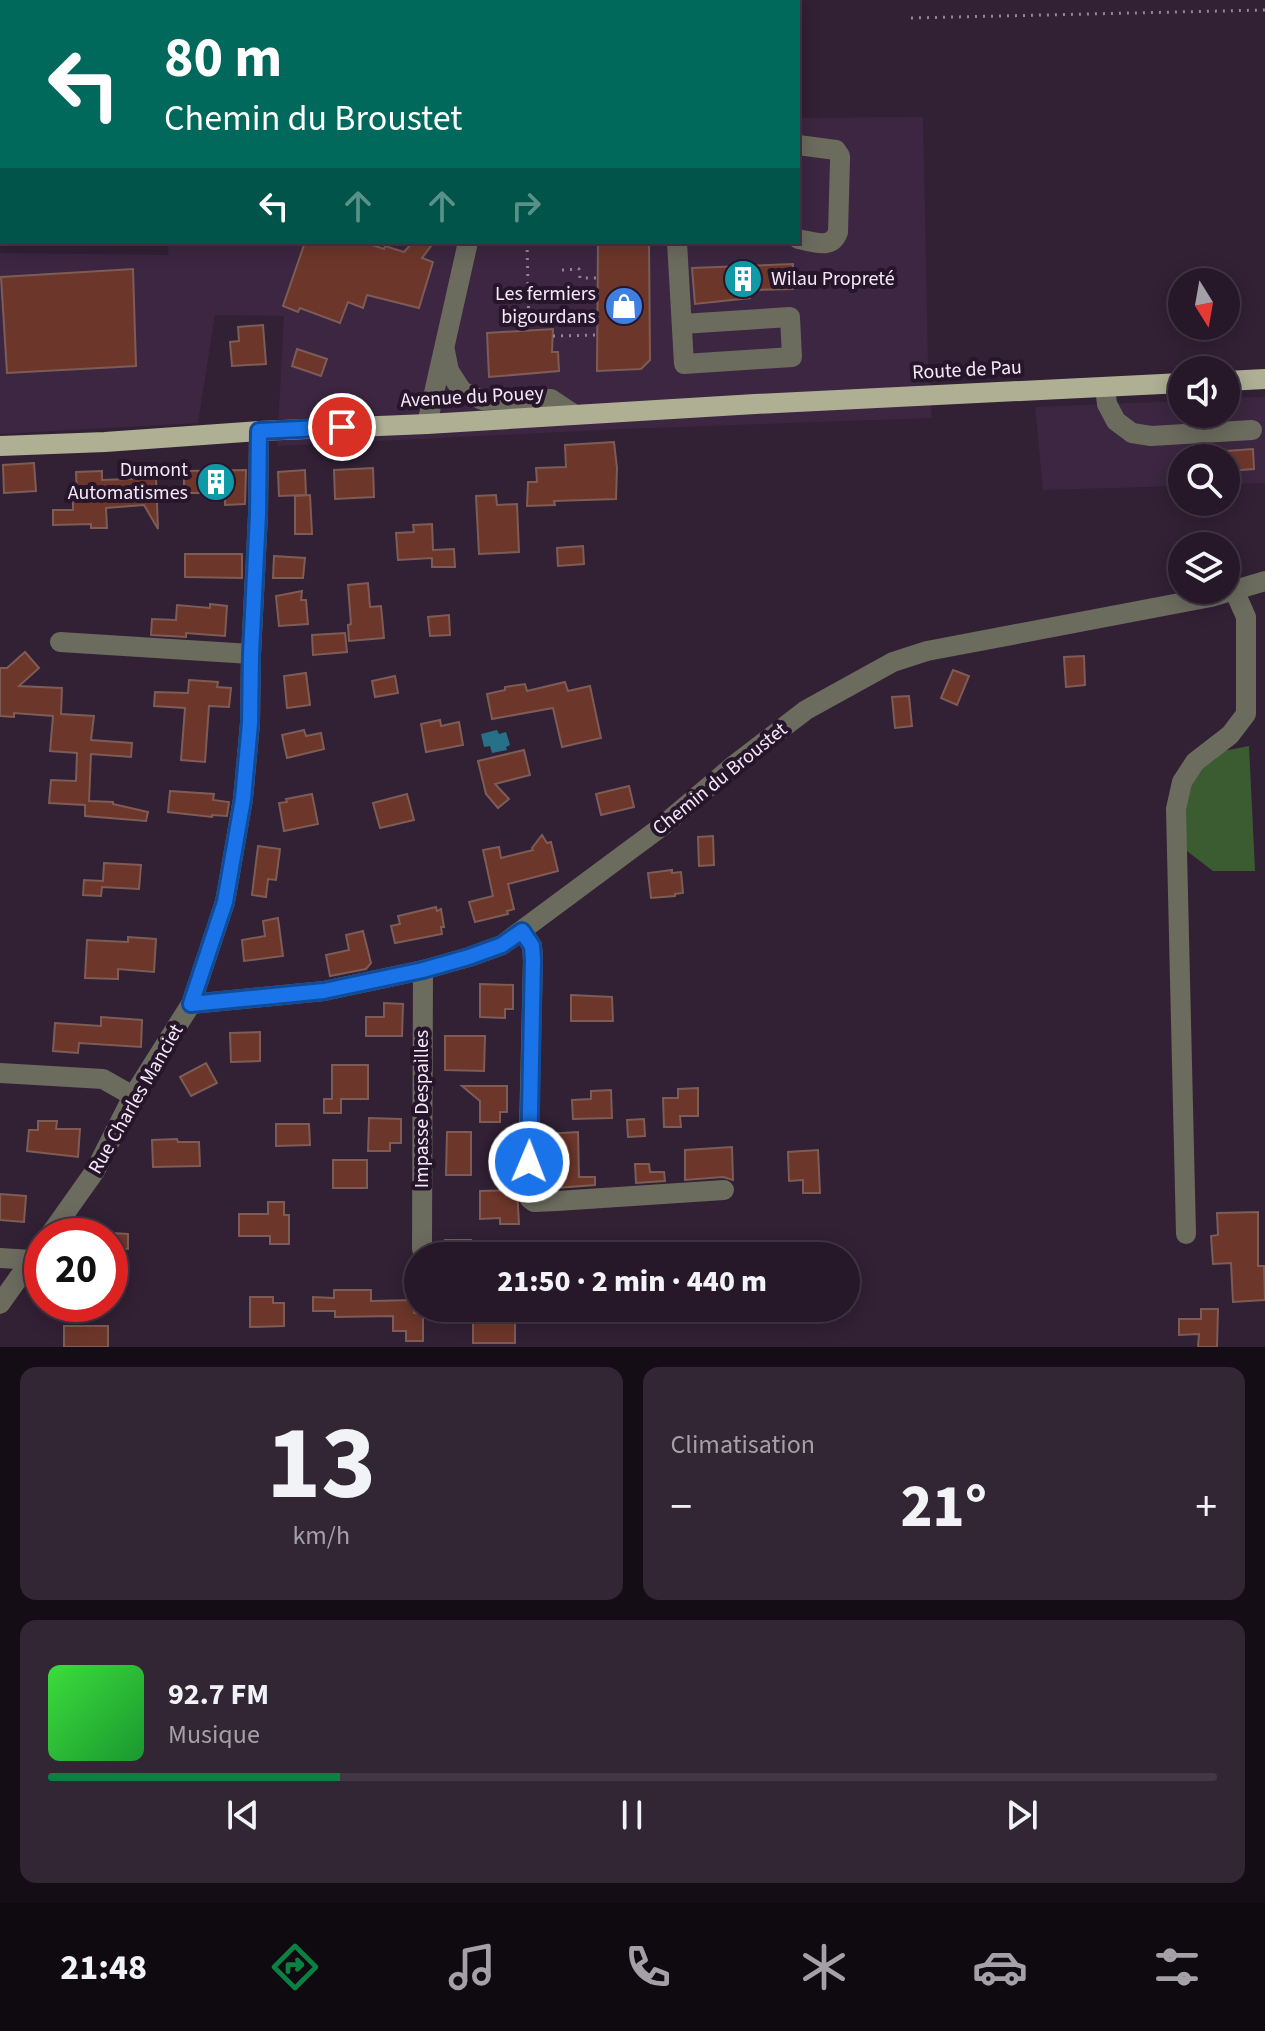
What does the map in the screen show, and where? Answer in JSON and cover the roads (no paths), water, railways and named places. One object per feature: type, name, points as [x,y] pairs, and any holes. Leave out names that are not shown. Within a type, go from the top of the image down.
[{"type":"main road","points":[[1240,380],[1265,379]]},
{"type":"main road","name":"Route de Pau","points":[[755,404],[1168,384]]},
{"type":"main road","name":"Avenue du Pouey","points":[[0,446],[755,404]]},
{"type":"street","points":[[800,145],[836,150],[840,156],[836,239],[830,243],[800,239]]},
{"type":"street","points":[[427,424],[468,244]]},
{"type":"street","points":[[677,244],[684,364],[792,357],[790,317],[682,324]]},
{"type":"street","points":[[445,346],[449,371],[462,391],[482,400],[551,399],[575,415]]},
{"type":"street","points":[[1105,387],[1107,404],[1116,421],[1132,433],[1151,436],[1252,430]]},
{"type":"street","name":"Rue Charles Manciet","points":[[62,1218],[95,1171],[133,1096],[191,1004],[225,902],[243,799],[250,723],[259,431]]},
{"type":"street","name":"Chemin du Broustet","points":[[1240,588],[1265,581]]},
{"type":"street","name":"Chemin du Broustet","points":[[191,1004],[324,991],[423,970],[502,945],[661,827],[806,710],[893,662],[927,651],[1174,604]]},
{"type":"street","points":[[1186,1234],[1176,809],[1182,782],[1195,762],[1230,735],[1246,714],[1246,617],[1240,604]]},
{"type":"street","points":[[60,642],[251,654]]},
{"type":"street","points":[[522,931],[532,946],[533,960],[530,1199],[546,1202],[724,1190]]},
{"type":"street","name":"Impasse Despailles","points":[[422,1242],[423,970]]},
{"type":"street","points":[[0,1073],[103,1079],[133,1096]]},
{"type":"street","points":[[0,1258],[24,1254]]},
{"type":"street","points":[[0,1304],[24,1270]]},
{"type":"water","points":[[497,730],[499,734],[506,732],[510,745],[506,747],[507,750],[492,753],[490,746],[484,747],[481,734]]},
{"type":"place","name":"Wilau Propreté","points":[[743,279]]},
{"type":"place","name":"Les fermiers bigourdans","points":[[624,306]]},
{"type":"place","name":"Dumont Automatismes","points":[[216,482]]}]
